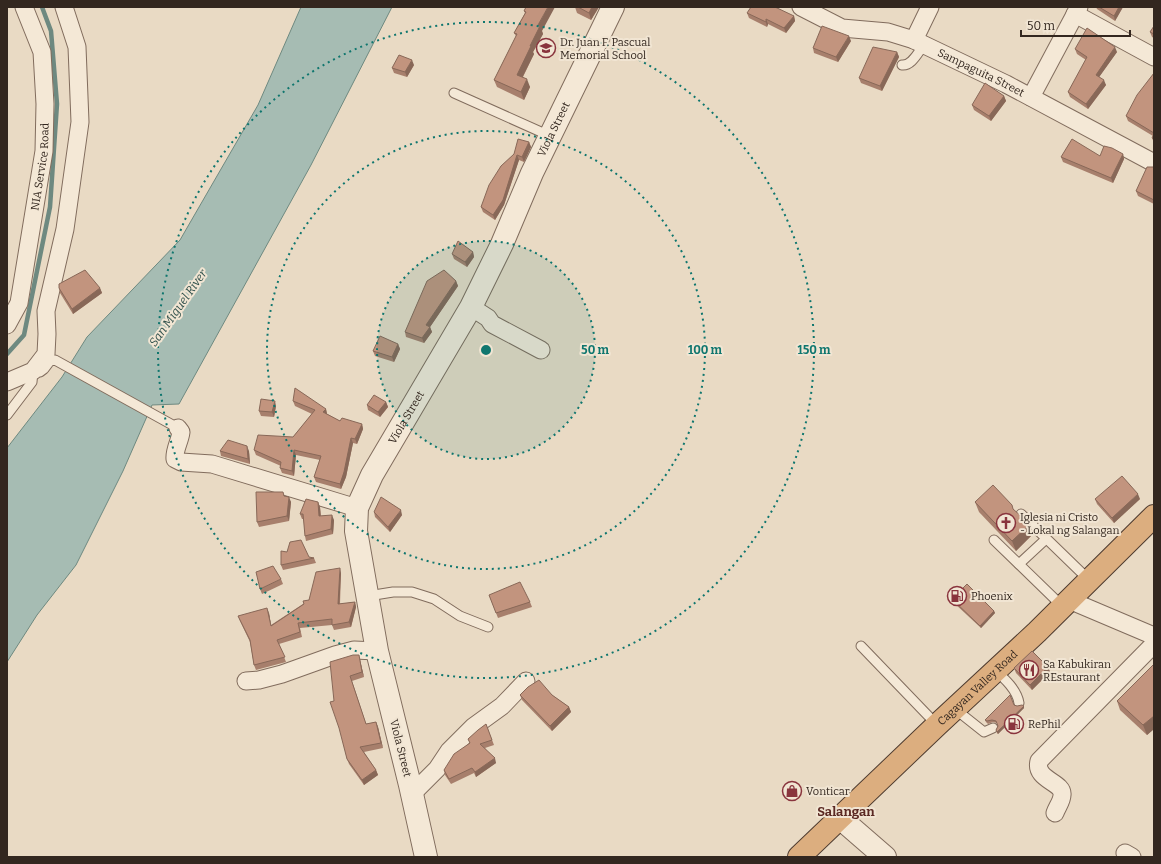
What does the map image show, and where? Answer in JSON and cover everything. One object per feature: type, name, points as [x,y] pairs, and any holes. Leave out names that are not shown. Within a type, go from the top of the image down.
[{"type":"highway","name":"Cagayan Valley Road","points":[[799,857],[955,709],[1154,516]]},
{"type":"street","name":"NIA Service Road","points":[[7,325],[33,307],[44,151],[45,104],[42,52],[24,7]]},
{"type":"street","points":[[7,382],[33,371],[46,354],[47,334],[33,307],[65,229],[80,122],[77,47],[64,7]]},
{"type":"street","name":"Viola Street","points":[[426,857],[377,651],[356,531],[357,508],[372,475],[471,307],[502,244],[532,173],[613,7]]},
{"type":"street","name":"Sampaguita Street","points":[[801,7],[820,11],[842,28],[888,32],[919,42],[1031,97],[1154,163]]},
{"type":"street","points":[[919,42],[930,7]]},
{"type":"street","points":[[1031,97],[1077,11],[1154,57]]},
{"type":"street","points":[[471,307],[488,318],[492,324],[541,350]]},
{"type":"street","points":[[178,428],[181,432],[181,437],[175,453],[176,459],[181,462],[212,464],[357,508]]},
{"type":"street","points":[[1065,603],[1154,636]]},
{"type":"street","points":[[1055,813],[1063,794],[1061,790],[1041,773],[1038,766],[1039,761],[1154,644]]},
{"type":"street","points":[[246,682],[282,674],[335,655],[354,650],[377,651]]},
{"type":"street","points":[[412,794],[437,769],[449,751],[473,727],[502,706],[526,681]]},
{"type":"street","points":[[840,818],[885,857]]},
{"type":"lane","points":[[902,65],[906,66],[910,64],[919,42]]},
{"type":"lane","points":[[454,93],[550,136]]},
{"type":"lane","points":[[7,415],[32,382],[33,371],[40,372],[50,361],[55,360],[178,428]]},
{"type":"lane","points":[[1021,514],[1089,580]]},
{"type":"lane","points":[[1019,564],[1046,539]]},
{"type":"lane","points":[[994,540],[1019,564],[1065,603]]},
{"type":"lane","points":[[368,596],[394,592],[412,592],[434,599],[460,616],[488,627]]},
{"type":"lane","points":[[860,646],[937,725]]},
{"type":"lane","points":[[995,670],[1008,682],[1020,703]]},
{"type":"lane","points":[[955,709],[984,732],[993,728]]},
{"type":"water","name":"San Miguel River","points":[[301,7],[392,7],[311,165],[179,404],[152,405],[123,471],[76,565],[37,615],[7,662],[7,448],[62,377],[87,337],[180,240],[258,105]]},
{"type":"building","points":[[526,7],[548,7],[538,25],[540,26],[517,75],[527,79],[521,92],[494,80],[517,34],[514,33],[526,12],[524,11]]},
{"type":"building","points":[[578,7],[592,7],[589,13]]},
{"type":"building","points":[[751,7],[775,7],[794,16],[784,28],[766,19],[766,22],[747,13]]},
{"type":"building","points":[[1099,7],[1119,7],[1114,16]]},
{"type":"building","points":[[822,26],[849,36],[836,57],[813,48]]},
{"type":"building","points":[[1154,26],[1154,34],[1150,32]]},
{"type":"building","points":[[1087,28],[1115,47],[1096,75],[1104,80],[1086,104],[1068,92],[1087,57],[1075,49]]},
{"type":"building","points":[[873,47],[897,52],[880,86],[859,78]]},
{"type":"building","points":[[399,55],[412,60],[405,72],[392,68]]},
{"type":"building","points":[[1154,73],[1154,133],[1126,116],[1137,95]]},
{"type":"building","points":[[985,83],[1004,96],[989,116],[972,105]]},
{"type":"building","points":[[518,139],[529,142],[522,157],[517,155],[503,200],[493,215],[481,207],[489,185],[501,166],[514,154]]},
{"type":"building","points":[[1072,139],[1100,156],[1104,146],[1112,148],[1123,154],[1111,178],[1061,157]]},
{"type":"building","points":[[1147,167],[1154,167],[1154,200],[1136,191]]},
{"type":"building","points":[[458,241],[473,252],[465,262],[452,254]]},
{"type":"building","points":[[85,270],[100,288],[72,309],[59,288],[59,284]]},
{"type":"building","points":[[444,270],[456,281],[426,325],[430,327],[422,338],[405,332],[427,281]]},
{"type":"building","points":[[380,336],[398,344],[392,357],[373,351]]},
{"type":"building","points":[[295,388],[326,409],[323,412],[340,421],[342,418],[362,424],[355,439],[351,438],[340,484],[314,477],[321,456],[294,450],[292,471],[280,468],[281,462],[254,450],[258,435],[293,437],[315,410],[293,401]]},
{"type":"building","points":[[374,395],[386,402],[378,412],[367,405]]},
{"type":"building","points":[[261,399],[275,401],[272,412],[259,411]]},
{"type":"building","points":[[228,440],[247,446],[248,459],[220,451]]},
{"type":"building","points":[[1122,476],[1138,494],[1112,518],[1095,499]]},
{"type":"building","name":"Iglesia ni Cristo - Lokal ng Salangan","points":[[993,485],[1012,505],[1013,509],[1030,524],[1012,541],[975,502]]},
{"type":"building","points":[[256,492],[283,492],[284,496],[289,497],[287,516],[257,522]]},
{"type":"building","points":[[381,497],[401,510],[388,527],[374,512]]},
{"type":"building","points":[[306,499],[318,502],[319,516],[332,515],[331,529],[305,536],[303,514],[300,514]]},
{"type":"building","points":[[301,540],[309,557],[314,558],[281,565],[281,551],[287,552],[290,542]]},
{"type":"building","points":[[273,566],[281,579],[260,589],[256,572]]},
{"type":"building","points":[[340,568],[338,604],[355,602],[349,622],[332,625],[332,619],[298,623],[300,632],[277,640],[285,657],[254,665],[250,640],[238,616],[267,608],[271,626],[304,604],[303,601],[309,600],[316,572]]},
{"type":"building","points":[[520,582],[530,602],[496,613],[489,595]]},
{"type":"building","points":[[967,584],[994,611],[980,626],[952,599]]},
{"type":"building","points":[[1032,651],[1048,667],[1030,685],[1014,668]]},
{"type":"building","points":[[353,655],[359,655],[362,672],[350,676],[366,724],[376,722],[381,743],[360,747],[376,770],[362,780],[347,759],[330,702],[334,701],[330,662]]},
{"type":"building","points":[[1154,664],[1154,716],[1143,725],[1117,701]]},
{"type":"building","points":[[539,680],[552,695],[569,707],[550,726],[520,695],[528,687]]},
{"type":"building","points":[[1010,695],[1014,705],[1024,706],[997,732],[996,730],[998,726],[996,721],[985,720]]},
{"type":"building","points":[[486,724],[492,740],[480,744],[495,758],[475,772],[472,768],[449,779],[444,770],[454,754],[470,743],[468,739]]},
{"type":"waterway","points":[[7,354],[24,335],[50,207],[57,104],[51,31],[42,7]]},
{"type":"place","name":"Dr. Juan F. Pascual Memorial School","points":[[546,48]]},
{"type":"place","name":"Iglesia ni Cristo - Lokal ng Salangan","points":[[1006,523]]},
{"type":"place","name":"Phoenix","points":[[957,596]]},
{"type":"place","name":"Sa Kabukiran REstaurant","points":[[1029,670]]},
{"type":"place","name":"RePhil","points":[[1014,724]]},
{"type":"place","name":"Vonticar","points":[[792,791]]},
{"type":"district","name":"Salangan","points":[[846,811]]}]
